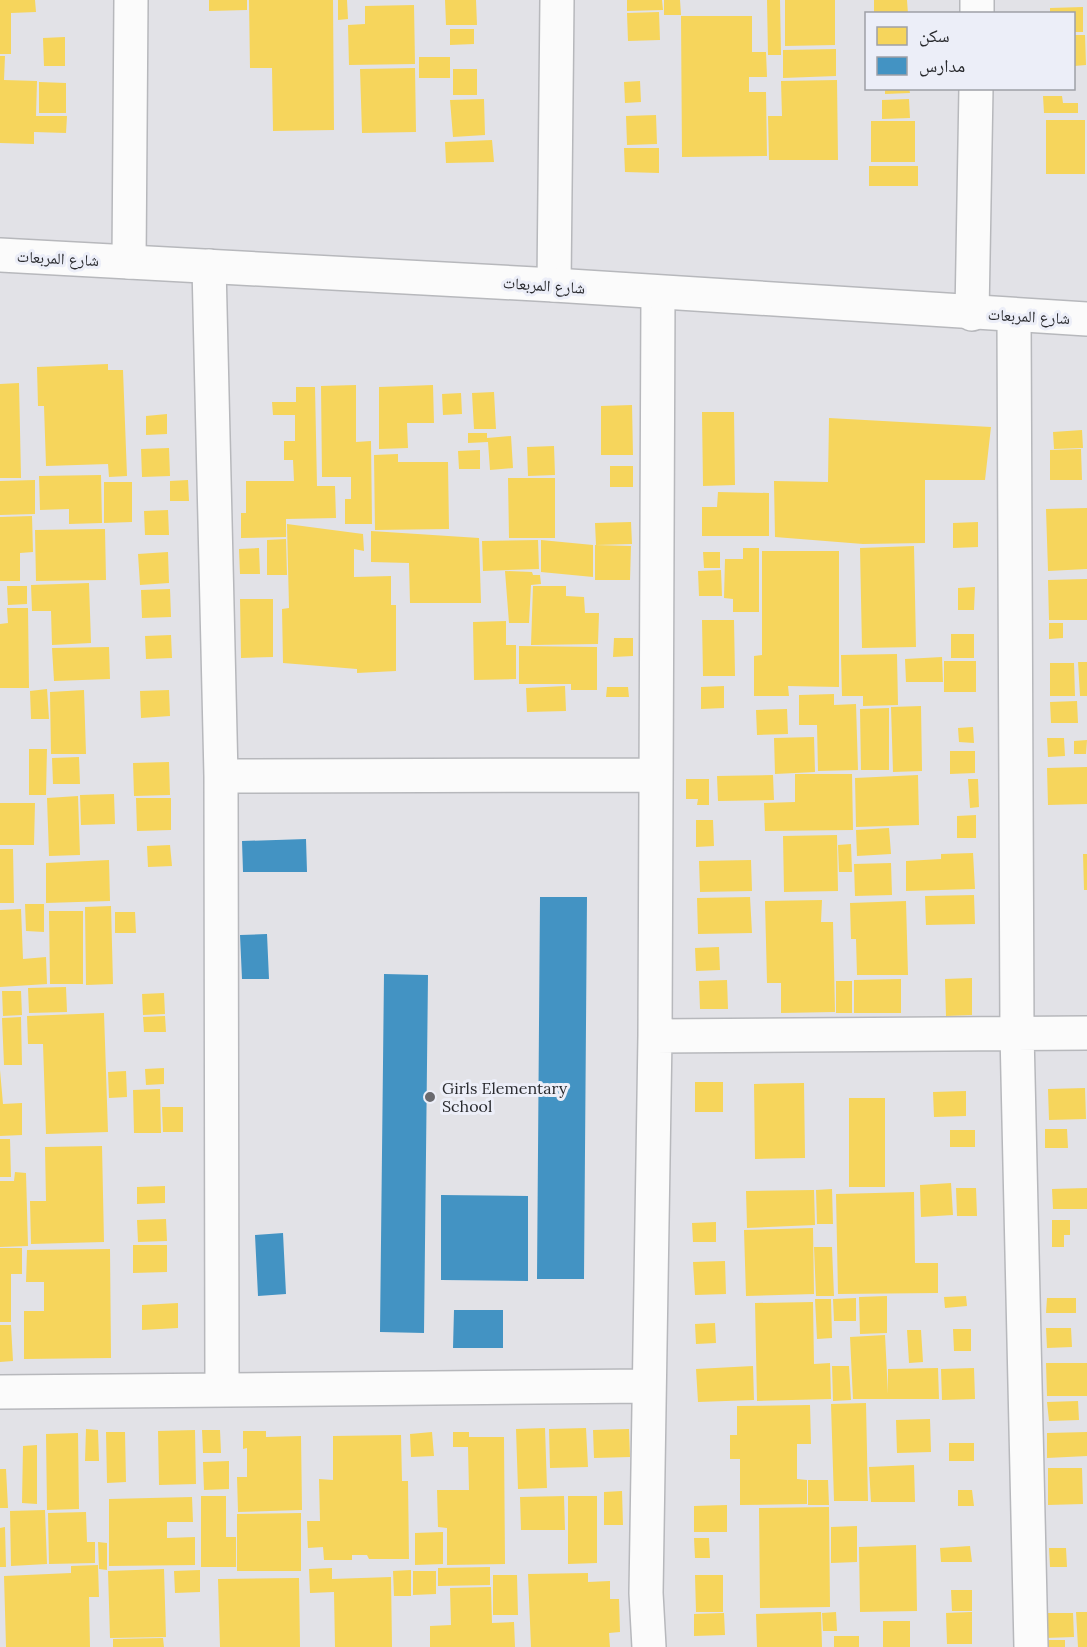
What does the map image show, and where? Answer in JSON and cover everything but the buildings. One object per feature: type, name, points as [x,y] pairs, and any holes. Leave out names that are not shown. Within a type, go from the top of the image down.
[{"type":"street","points":[[129,262],[131,0]]},
{"type":"street","points":[[554,285],[557,0]]},
{"type":"street","points":[[972,314],[976,90]]},
{"type":"street","name":"شارع المربعات","points":[[0,255],[554,285],[972,314],[1087,319]]},
{"type":"street","points":[[209,266],[221,776],[222,1389]]},
{"type":"street","points":[[649,1647],[646,1593],[656,1036],[658,293]]},
{"type":"street","points":[[1014,316],[1017,1033],[1031,1647]]},
{"type":"street","points":[[221,776],[656,775]]},
{"type":"street","points":[[656,1036],[1087,1033]]},
{"type":"street","points":[[0,1392],[648,1386]]},
{"type":"place","name":"Girls Elementary School","points":[[430,1097]]}]
